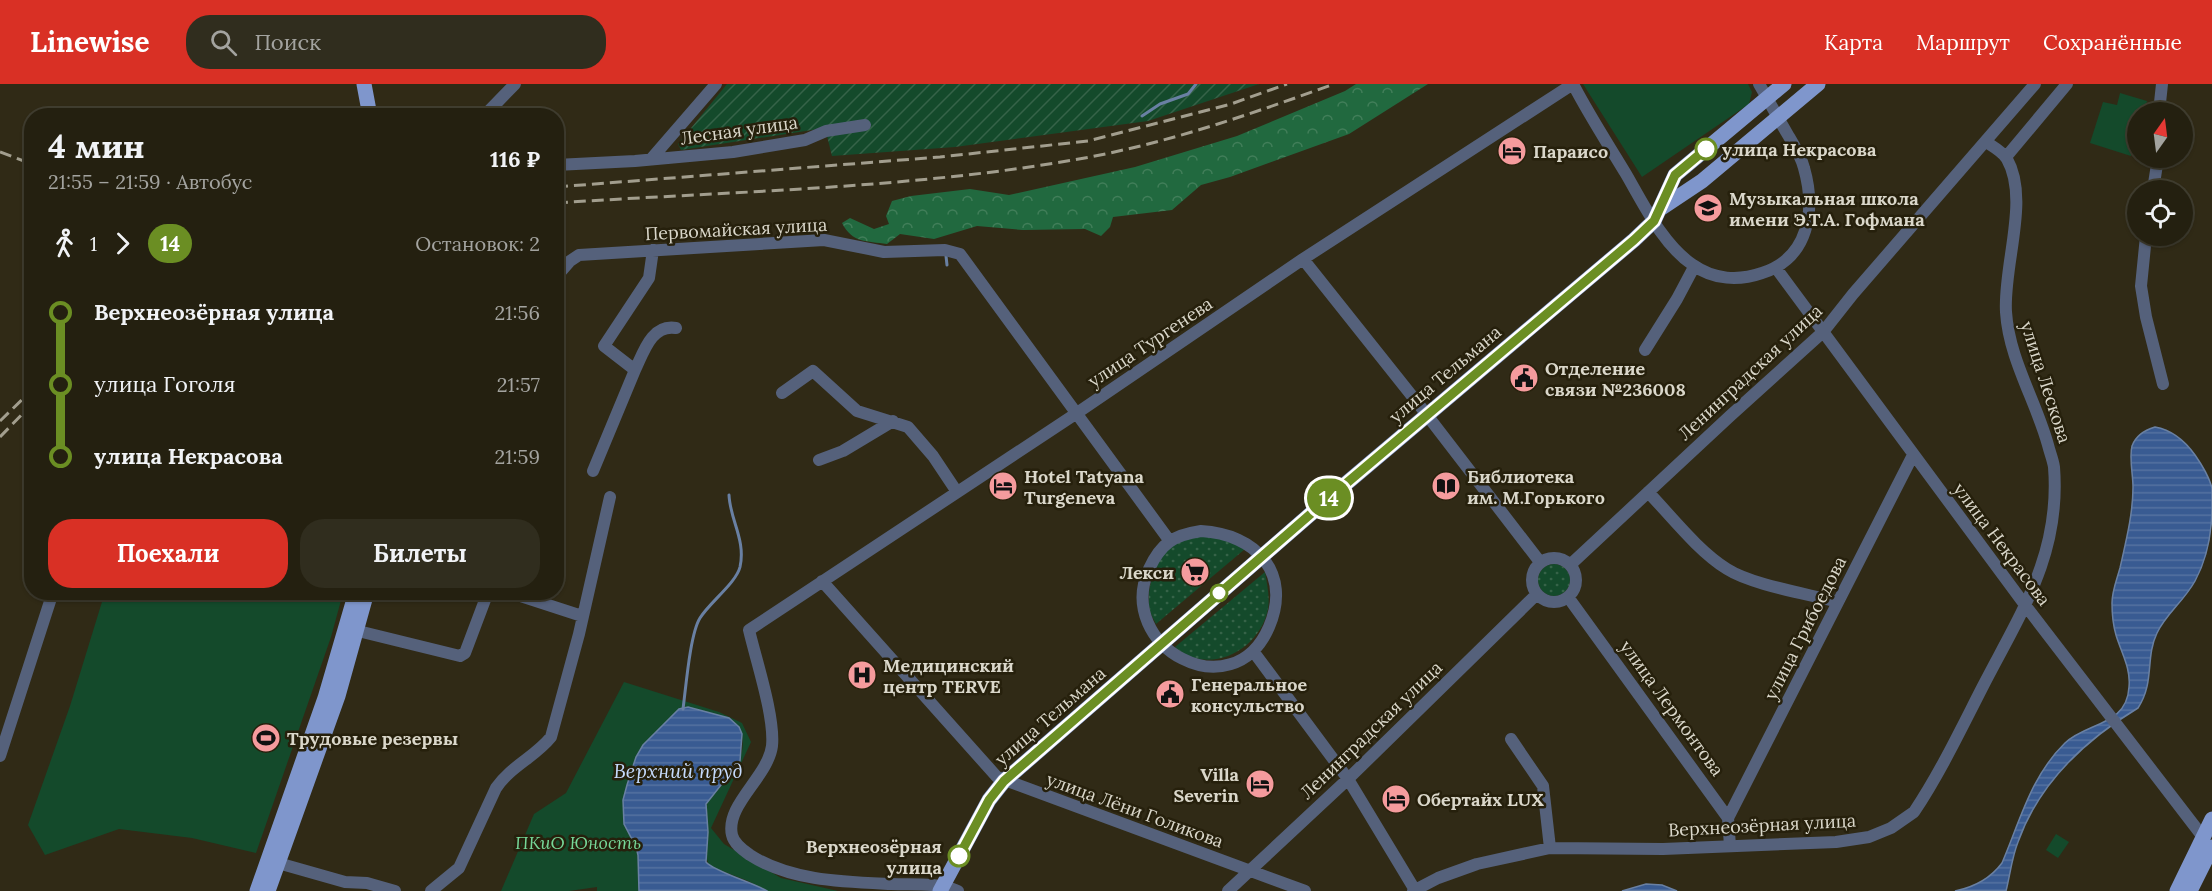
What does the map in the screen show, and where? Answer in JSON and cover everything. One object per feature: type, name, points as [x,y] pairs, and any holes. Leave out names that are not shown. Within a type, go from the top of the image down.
[{"type":"main road","points":[[364,84],[368,108]]},
{"type":"main road","points":[[372,84],[377,108]]},
{"type":"main road","name":"улица Тельмана","points":[[1657,215],[1675,175],[1784,84]]},
{"type":"main road","name":"улица Тельмана","points":[[942,889],[989,800],[1004,781],[1657,215],[1702,181],[1818,84]]},
{"type":"main road","points":[[268,891],[320,751],[351,629],[355,600]]},
{"type":"main road","points":[[256,891],[364,600]]},
{"type":"main road","points":[[2190,891],[2209,842],[2212,819]]},
{"type":"main road","points":[[2176,891],[2209,842]]},
{"type":"street","points":[[492,108],[515,84]]},
{"type":"street","name":"Лесная улица","points":[[652,158],[716,84]]},
{"type":"street","points":[[1573,84],[1682,257],[1694,267],[1719,277],[1732,279],[1750,278],[1776,268],[1796,252],[1807,229],[1809,202],[1804,167],[1779,117],[1759,84]]},
{"type":"street","name":"улица Тургенева","points":[[942,889],[842,881],[790,873],[755,858],[733,840],[731,826],[734,814],[765,765],[772,745],[771,726],[749,630],[1077,413],[1303,259],[1573,84]]},
{"type":"street","name":"Ленинградская улица","points":[[1570,565],[1823,332],[1853,294],[2035,84]]},
{"type":"street","points":[[1986,142],[2006,157],[2067,84]]},
{"type":"street","points":[[2160,102],[2162,84]]},
{"type":"street","name":"Лесная улица","points":[[564,165],[733,152],[805,140],[826,131],[865,125]]},
{"type":"street","name":"улица Лескова","points":[[2006,157],[2012,173],[2016,199],[2006,284],[2006,313],[2013,347],[2041,419],[2054,466],[2054,520],[2035,585],[2025,605]]},
{"type":"street","name":"Первомайская улица","points":[[564,268],[579,255],[824,240],[884,252],[945,250],[960,254],[1077,413]]},
{"type":"street","points":[[2145,246],[2141,286],[2146,317],[2163,384]]},
{"type":"street","points":[[635,370],[604,345],[649,278],[652,250]]},
{"type":"street","points":[[1303,259],[1540,562]]},
{"type":"street","points":[[1645,350],[1694,267]]},
{"type":"street","name":"улица Некрасова","points":[[1776,268],[2025,605],[2209,842]]},
{"type":"street","points":[[593,471],[635,370],[656,332],[667,326],[676,328]]},
{"type":"street","points":[[782,393],[813,371],[857,411],[908,427],[933,456],[957,492]]},
{"type":"street","points":[[1077,413],[1169,540]]},
{"type":"street","points":[[819,460],[843,451],[893,421]]},
{"type":"street","name":"улица Грибоедова","points":[[1728,818],[1913,455]]},
{"type":"street","points":[[1648,492],[1709,555],[1728,570],[1748,578],[1838,602]]},
{"type":"street","points":[[431,891],[459,868],[502,778],[542,749],[551,737],[610,497]]},
{"type":"street","points":[[1216,532],[1229,535],[1245,543],[1262,557],[1273,575],[1275,602],[1266,633],[1252,651],[1234,663],[1208,667],[1179,659],[1155,636],[1143,606],[1143,594],[1147,575],[1154,559],[1169,540],[1189,533],[1216,532]]},
{"type":"street","points":[[1551,557],[1562,559],[1570,565],[1575,571],[1576,582],[1574,591],[1568,597],[1553,602],[1537,594],[1532,574],[1540,562],[1551,557]]},
{"type":"street","name":"улица Лёни Голикова","points":[[822,581],[990,770],[1004,781],[1305,891]]},
{"type":"street","name":"Ленинградская улица","points":[[1228,891],[1348,779],[1537,594]]},
{"type":"street","name":"улица Лермонтова","points":[[1568,597],[1728,818]]},
{"type":"street","points":[[0,756],[50,600]]},
{"type":"street","points":[[351,629],[460,656],[465,653],[485,600]]},
{"type":"street","points":[[533,600],[582,616]]},
{"type":"street","name":"Верхнеозёрная улица","points":[[1414,890],[1438,878],[1477,864],[1551,848],[1618,850],[1836,842],[1869,837],[1904,820],[1914,812],[2025,605]]},
{"type":"street","points":[[1252,651],[1348,779],[1414,890]]},
{"type":"street","points":[[1512,739],[1543,786],[1551,848]]},
{"type":"street","points":[[1728,818],[1730,846]]},
{"type":"street","points":[[278,864],[345,882],[367,884],[395,891]]},
{"type":"street","points":[[942,889],[958,891]]},
{"type":"green space","points":[[727,84],[1259,84],[1148,121],[955,147],[832,156],[825,128],[681,150],[678,144]]},
{"type":"green space","points":[[1356,84],[1428,84],[1349,134],[1230,177],[1201,185],[1172,210],[1113,217],[1110,227],[1101,236],[1085,229],[1023,230],[977,226],[934,239],[900,234],[887,244],[855,238],[842,223],[850,218],[874,229],[889,224],[886,216],[892,201],[911,196],[970,189],[1009,195],[1135,167],[1237,136],[1345,91]]},
{"type":"green space","points":[[1583,84],[1748,84],[1752,92],[1749,104],[1642,177]]},
{"type":"green space","points":[[2120,93],[2147,101],[2127,102],[2127,155],[2090,143],[2103,102],[2117,105]]},
{"type":"green space","points":[[1221,536],[1245,549],[1156,624],[1150,611],[1149,593],[1153,574],[1162,556],[1180,540]]},
{"type":"green space","points":[[1554,564],[1565,569],[1570,580],[1565,591],[1554,596],[1543,591],[1538,580],[1543,569]]},
{"type":"green space","points":[[1265,572],[1268,609],[1263,624],[1244,647],[1231,655],[1217,659],[1203,659],[1188,656],[1175,647]]},
{"type":"green space","points":[[103,600],[341,600],[331,637],[256,853],[192,838],[119,829],[45,855],[28,825],[70,706]]},
{"type":"green space","name":"ПКиО Юность","points":[[624,682],[719,712],[742,723],[751,742],[711,828],[724,844],[781,878],[838,891],[767,891],[709,866],[706,856],[708,832],[706,804],[736,766],[743,744],[741,733],[734,722],[688,707],[679,709],[636,757],[623,800],[624,824],[638,855],[639,891],[597,891],[597,887],[569,891],[501,891],[534,814],[566,793]]},
{"type":"green space","points":[[2056,834],[2069,842],[2058,858],[2046,850]]},
{"type":"water","points":[[2155,427],[2172,433],[2187,445],[2203,467],[2211,484],[2210,535],[2199,572],[2191,588],[2157,633],[2151,652],[2146,689],[2138,708],[2082,749],[2051,782],[2038,801],[2016,848],[2006,891],[1955,891],[1981,882],[2002,863],[2035,784],[2053,756],[2074,736],[2114,716],[2127,700],[2129,673],[2115,631],[2112,599],[2132,507],[2132,446],[2141,434]]},
{"type":"water","name":"Верхний пруд","points":[[688,707],[729,718],[739,727],[742,734],[740,761],[706,804],[708,832],[706,862],[710,866],[767,891],[639,891],[638,855],[624,824],[623,800],[636,757],[643,745],[679,709]]},
{"type":"water","points":[[1646,884],[1662,885],[1677,891],[1622,891]]},
{"type":"waterway","points":[[1142,116],[1160,104],[1188,94],[1196,84]]},
{"type":"waterway","points":[[946,256],[947,265]]},
{"type":"waterway","points":[[683,709],[691,648],[700,618],[738,573],[740,567],[741,548],[729,495]]},
{"type":"railway","points":[[564,186],[940,157],[1088,141],[1231,104],[1287,84]]},
{"type":"railway","points":[[564,203],[824,188],[1024,168],[1090,157],[1183,135],[1334,84]]},
{"type":"railway","points":[[0,152],[24,161]]},
{"type":"railway","points":[[0,421],[24,398]]},
{"type":"railway","points":[[0,437],[24,412]]},
{"type":"bus line","name":"14","points":[[959,856],[989,800],[1004,781],[1329,498],[1634,240],[1654,221],[1675,175],[1706,149]]},
{"type":"place","name":"улица Некрасова","points":[[1706,149]]},
{"type":"place","name":"Параисо","points":[[1512,151]]},
{"type":"place","name":"Музыкальная школа имени Э.Т.А. Гофмана","points":[[1708,208]]},
{"type":"place","name":"Отделение связи №236008","points":[[1524,378]]},
{"type":"place","name":"Hotel Tatyana Turgeneva","points":[[1003,486]]},
{"type":"place","name":"Библиотека им. М.Горького","points":[[1446,486]]},
{"type":"place","name":"Лекси","points":[[1195,572]]},
{"type":"place","name":"Медицинский центр TERVE","points":[[862,675]]},
{"type":"place","name":"Генеральное консульство","points":[[1170,694]]},
{"type":"place","name":"Трудовые резервы","points":[[266,738]]},
{"type":"place","name":"Villa Severin","points":[[1260,784]]},
{"type":"place","name":"Обертайх LUX","points":[[1396,799]]},
{"type":"place","name":"Верхнеозёрная улица","points":[[959,856]]}]
